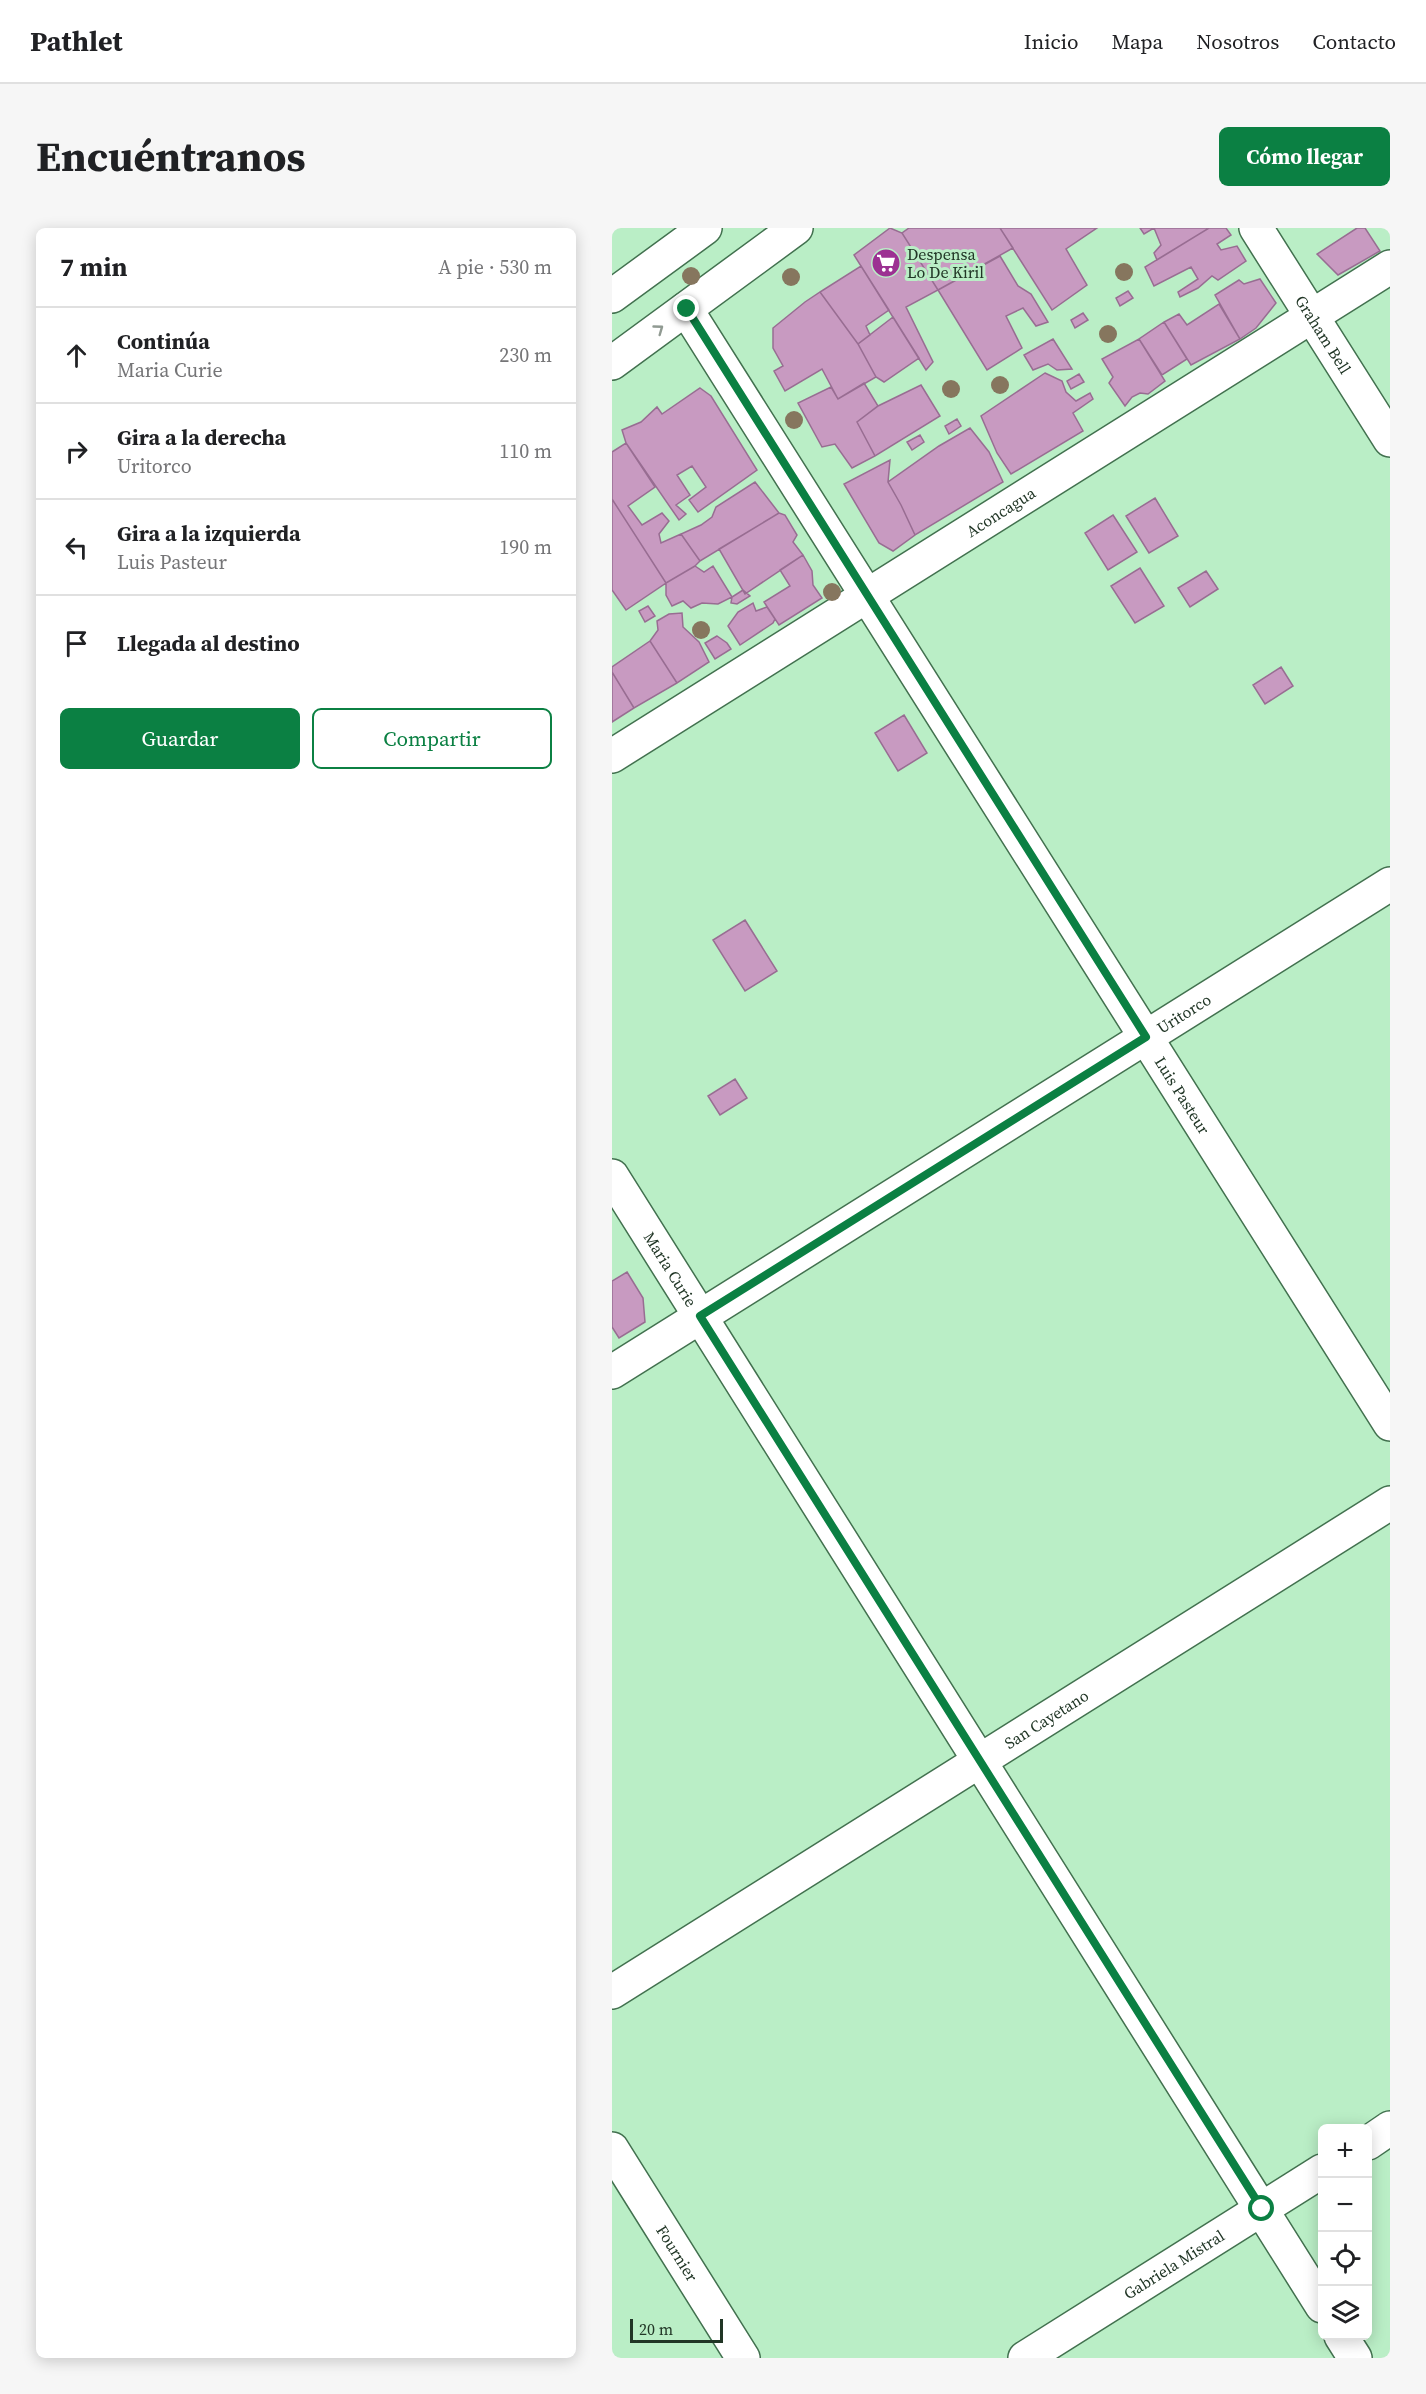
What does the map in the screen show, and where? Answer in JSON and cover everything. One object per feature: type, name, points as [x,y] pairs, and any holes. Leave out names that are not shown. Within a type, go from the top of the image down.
[{"type":"street","points":[[612,296],[705,228]]},
{"type":"street","points":[[612,363],[796,228]]},
{"type":"street","name":"Graham Bell","points":[[1256,228],[1390,440]]},
{"type":"street","name":"Aconcagua","points":[[612,756],[1390,267]]},
{"type":"street","name":"Luis Pasteur","points":[[687,309],[1390,1424]]},
{"type":"street","name":"Uritorco","points":[[612,1372],[1390,884]]},
{"type":"street","name":"Maria Curie","points":[[612,1176],[1318,2298]]},
{"type":"street","name":"San Cayetano","points":[[612,1992],[1390,1503]]},
{"type":"street","points":[[1372,2140],[1390,2128]]},
{"type":"street","name":"Fournier","points":[[612,2149],[743,2358]]},
{"type":"street","name":"Gabriela Mistral","points":[[1025,2358],[1318,2174]]},
{"type":"street","points":[[1344,2340],[1355,2358]]},
{"type":"building","points":[[890,228],[902,233],[938,290],[906,307],[933,362],[926,370],[854,255]]},
{"type":"building","points":[[909,228],[1000,228],[1013,248],[938,290],[902,233]]},
{"type":"building","points":[[1000,228],[1097,228],[1066,249],[1087,285],[1052,310]]},
{"type":"building","points":[[1140,228],[1154,228],[1144,234]]},
{"type":"building","points":[[1154,228],[1209,228],[1157,260],[1154,253],[1161,245]]},
{"type":"building","points":[[1209,228],[1226,228],[1231,235],[1217,244],[1221,250],[1237,246],[1246,261],[1218,280],[1212,276],[1198,288],[1180,297],[1178,292],[1198,279],[1191,267],[1154,286],[1145,267]]},
{"type":"building","points":[[1357,228],[1365,228],[1380,251],[1338,275],[1317,254]]},
{"type":"building","points":[[1000,256],[1018,286],[1031,294],[1048,322],[1036,326],[1023,308],[1006,316],[1022,348],[987,370],[938,290]]},
{"type":"building","points":[[861,266],[889,310],[866,326],[870,335],[858,344],[820,292]]},
{"type":"building","points":[[1260,279],[1276,303],[1256,328],[1240,339],[1215,295],[1239,280],[1244,284]]},
{"type":"building","points":[[1128,291],[1133,298],[1120,306],[1116,298]]},
{"type":"building","points":[[820,292],[858,344],[876,377],[838,399],[822,369],[785,391],[774,371],[783,366],[773,348],[773,328]]},
{"type":"building","points":[[1219,304],[1240,339],[1191,365],[1164,322],[1179,314],[1187,325]]},
{"type":"building","points":[[1083,313],[1088,320],[1075,328],[1071,320]]},
{"type":"building","points":[[893,317],[919,358],[884,382],[876,377],[858,344]]},
{"type":"building","points":[[1164,322],[1187,359],[1162,375],[1139,339]]},
{"type":"building","points":[[1053,339],[1072,369],[1057,370],[1048,364],[1033,370],[1024,355]]},
{"type":"building","points":[[1139,339],[1165,381],[1148,394],[1140,393],[1132,397],[1125,406],[1109,383],[1113,377],[1102,359]]},
{"type":"building","points":[[1045,373],[1062,381],[1066,392],[1076,401],[1090,393],[1093,399],[1073,413],[1083,431],[1011,474],[997,453],[981,416]]},
{"type":"building","points":[[1079,374],[1084,382],[1071,389],[1067,381]]},
{"type":"building","points":[[864,383],[878,406],[857,422],[875,456],[852,468],[835,444],[822,447],[798,403],[831,387],[838,399]]},
{"type":"building","points":[[921,385],[940,416],[875,456],[857,422],[878,406]]},
{"type":"building","points":[[700,388],[711,396],[757,470],[698,512],[689,500],[706,487],[692,466],[677,475],[690,495],[676,505],[686,514],[679,520],[626,443],[622,430],[641,422],[657,407],[662,414]]},
{"type":"building","points":[[957,419],[961,426],[949,434],[945,426]]},
{"type":"building","points":[[970,428],[989,452],[1003,482],[915,535],[888,482],[939,446]]},
{"type":"building","points":[[920,435],[924,442],[912,450],[907,442]]},
{"type":"building","points":[[626,443],[655,487],[628,506],[642,525],[662,513],[669,521],[659,534],[661,543],[681,534],[700,561],[666,583],[612,499],[612,452]]},
{"type":"building","points":[[890,460],[888,482],[915,535],[893,551],[879,543],[844,484]]},
{"type":"building","points":[[755,482],[779,513],[700,561],[681,534],[701,525],[712,517],[716,507]]},
{"type":"building","points":[[1155,498],[1178,536],[1149,553],[1126,516]]},
{"type":"building","points":[[612,499],[666,583],[626,610],[612,590]]},
{"type":"building","points":[[779,513],[785,515],[797,535],[793,542],[803,555],[745,594],[719,549]]},
{"type":"building","points":[[1113,515],[1137,552],[1108,570],[1085,533]]},
{"type":"building","points":[[803,555],[812,571],[813,585],[822,598],[779,625],[764,602],[790,586],[780,570]]},
{"type":"building","points":[[695,566],[704,572],[713,566],[732,597],[718,604],[702,603],[691,608],[683,601],[672,606],[666,595],[666,583]]},
{"type":"building","points":[[1140,568],[1164,606],[1135,623],[1111,586]]},
{"type":"building","points":[[1206,571],[1218,589],[1190,607],[1178,588]]},
{"type":"building","points":[[743,590],[750,596],[737,604],[731,603],[732,597]]},
{"type":"building","points":[[753,603],[756,611],[767,607],[775,619],[773,623],[740,645],[728,626],[738,612]]},
{"type":"building","points":[[648,606],[655,616],[645,622],[639,611]]},
{"type":"building","points":[[682,613],[683,627],[699,642],[709,662],[677,683],[650,641],[658,630],[657,621],[669,614]]},
{"type":"building","points":[[717,636],[731,649],[715,659],[705,643]]},
{"type":"building","points":[[650,641],[677,683],[634,708],[612,672],[612,667]]},
{"type":"building","points":[[1281,667],[1293,686],[1265,704],[1253,685]]},
{"type":"building","points":[[612,672],[634,708],[612,722]]},
{"type":"building","points":[[904,715],[927,753],[898,771],[875,733]]},
{"type":"building","points":[[745,920],[777,971],[745,991],[713,940]]},
{"type":"building","points":[[735,1079],[747,1098],[720,1115],[708,1096]]},
{"type":"building","points":[[627,1272],[643,1298],[645,1322],[619,1338],[612,1327],[612,1281]]},
{"type":"place","name":"Despensa Lo De Kiril","points":[[886,263]]},
{"type":"route","points":[[687,309],[1146,1037],[700,1316],[1262,2209]]}]
